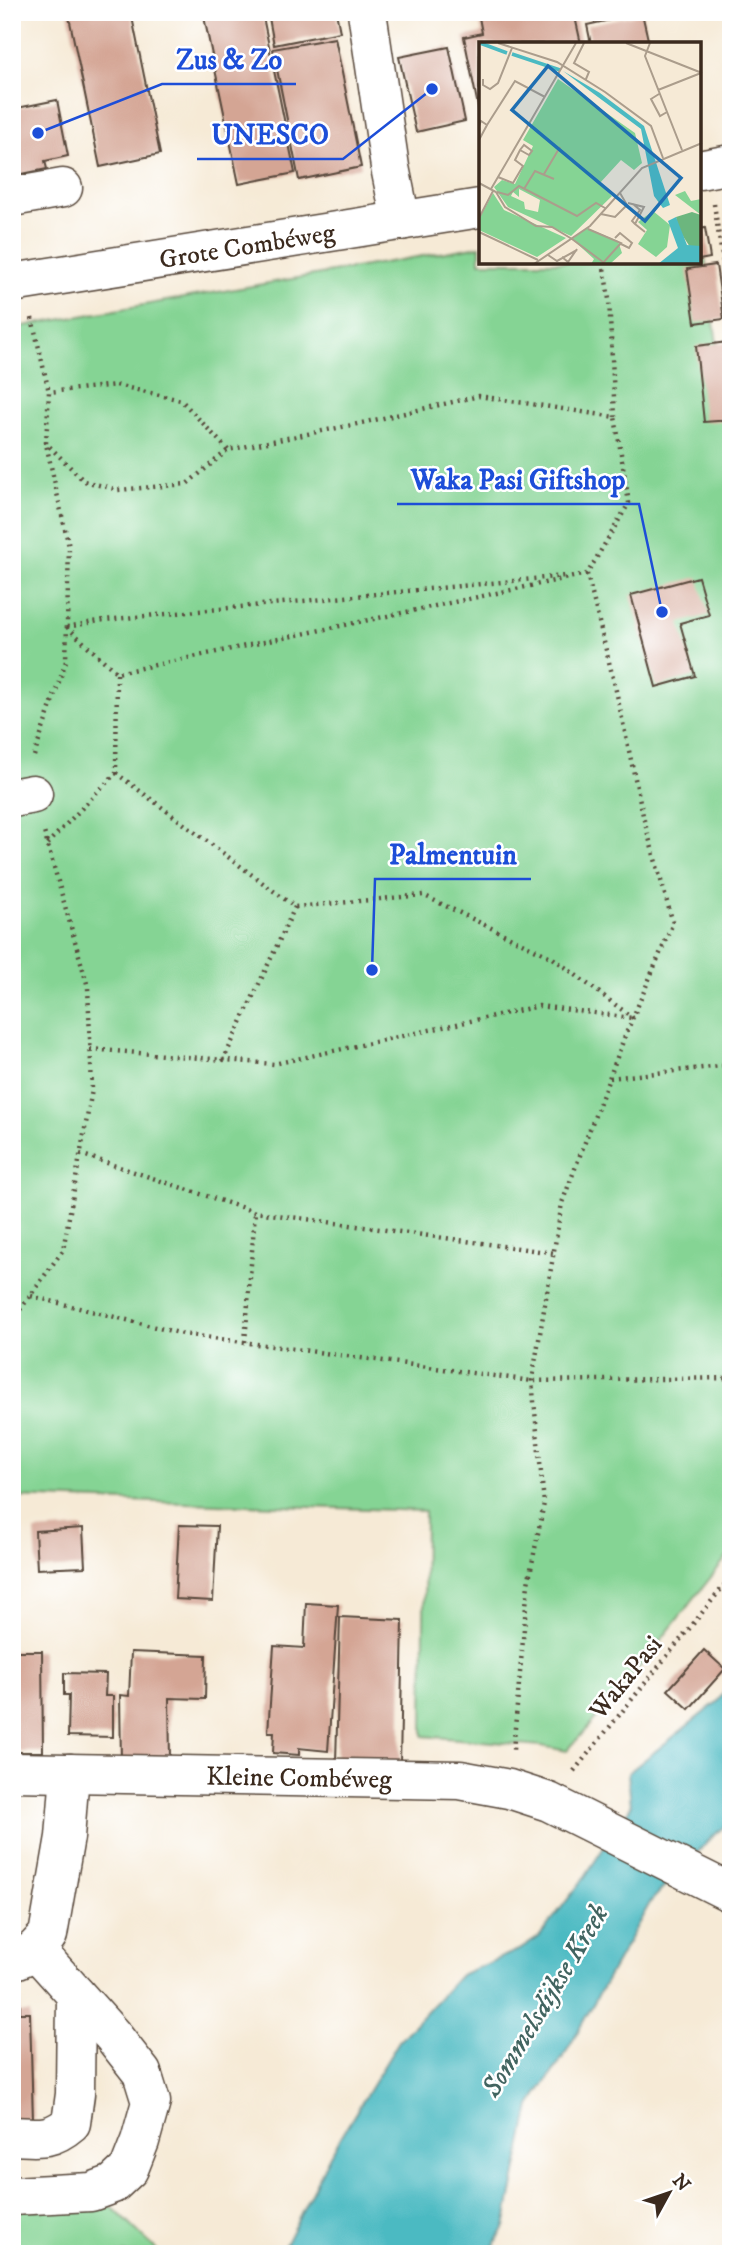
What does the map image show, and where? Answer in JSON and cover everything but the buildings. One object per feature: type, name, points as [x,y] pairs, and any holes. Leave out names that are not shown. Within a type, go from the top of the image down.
[{"type":"main road","points":[[367,12],[390,167],[401,221]]},
{"type":"main road","points":[[12,197],[63,188]]},
{"type":"main road","name":"Grote Combéweg","points":[[18,282],[479,208]]},
{"type":"main road","name":"Kleine Combéweg","points":[[12,1772],[460,1780],[509,1789],[565,1809],[726,1890]]},
{"type":"main road","points":[[70,1773],[65,1837],[48,1935],[24,1955],[76,1995],[142,2073],[151,2102],[129,2169],[113,2184],[90,2192],[27,2196],[29,2137],[58,2134],[71,2123],[75,2094],[76,1995]]},
{"type":"path","points":[[713,168],[731,314]]},
{"type":"path","points":[[509,1789],[528,1584],[544,1503],[532,1381],[562,1203],[633,1018],[673,923],[644,820],[587,574],[629,503],[615,417],[609,299],[603,264]]},
{"type":"path","points":[[12,1321],[64,1250],[92,1090],[88,987],[47,844],[23,796],[27,775],[66,660],[69,547],[46,443],[49,392],[18,282]]},
{"type":"path","points":[[49,392],[116,385],[181,400],[228,450]]},
{"type":"path","points":[[46,443],[83,481],[118,490],[187,484],[228,450],[479,396],[615,417]]},
{"type":"path","points":[[67,627],[118,618],[587,574]]},
{"type":"path","points":[[117,673],[587,574]]},
{"type":"path","points":[[47,844],[116,773],[117,673],[67,627]]},
{"type":"path","points":[[116,773],[295,907],[423,895],[553,958],[633,1018]]},
{"type":"path","points":[[223,1061],[295,907]]},
{"type":"path","points":[[90,1049],[274,1064],[539,1006],[633,1018]]},
{"type":"path","points":[[610,1078],[731,1065]]},
{"type":"path","points":[[80,1154],[255,1212],[554,1254]]},
{"type":"path","points":[[245,1342],[255,1212]]},
{"type":"path","points":[[31,1296],[183,1334],[532,1381],[731,1378]]},
{"type":"path","name":"WakaPasi","points":[[565,1809],[731,1577]]},
{"type":"green space","points":[[701,230],[731,443],[731,1552],[621,1690],[567,1751],[541,1746],[423,1736],[425,1511],[12,1497],[12,328],[479,246],[479,264],[701,264]]},
{"type":"green space","points":[[112,2207],[161,2254],[12,2254],[12,2209]]},
{"type":"water","name":"Sommelsdijkse Kreek","points":[[731,1683],[731,1821],[715,1834],[651,1901],[565,2054],[530,2106],[505,2227],[489,2254],[287,2254],[283,2249],[330,2155],[399,2041],[460,1975],[521,1949],[539,1937],[584,1878],[631,1806],[628,1773],[717,1702]]},
{"type":"place","name":"UNESCO","points":[[432,89]]},
{"type":"place","name":"Zus & Zo","points":[[38,133]]},
{"type":"place","name":"Waka Pasi Giftshop","points":[[662,612]]},
{"type":"place","name":"Palmentuin","points":[[372,970]]}]
